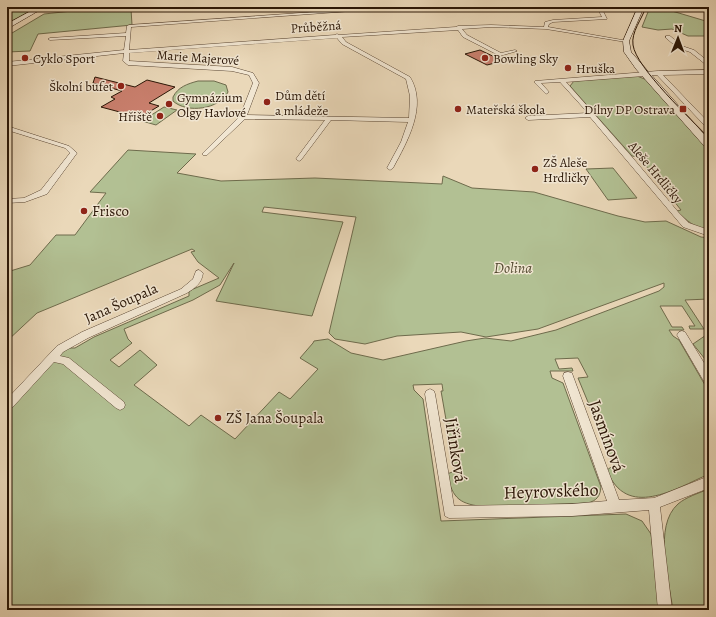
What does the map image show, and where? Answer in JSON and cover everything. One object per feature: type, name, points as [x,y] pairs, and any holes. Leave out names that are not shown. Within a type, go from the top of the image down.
[{"type":"street","points":[[7,27],[42,7]]},
{"type":"street","points":[[128,51],[129,26],[405,7]]},
{"type":"street","points":[[546,28],[548,23],[553,21],[604,18],[599,7]]},
{"type":"street","points":[[641,7],[626,41],[628,52],[709,146]]},
{"type":"street","name":"Průběžná","points":[[7,64],[128,51],[458,27],[505,26],[546,28],[626,41]]},
{"type":"street","points":[[458,27],[465,36],[500,55],[515,51]]},
{"type":"street","points":[[50,39],[128,34]]},
{"type":"street","points":[[337,35],[344,43],[408,78],[411,82],[414,108],[411,126],[390,168]]},
{"type":"street","points":[[668,37],[680,47],[692,51],[709,65]]},
{"type":"street","name":"Marie Majerové","points":[[128,51],[126,61],[128,63],[232,69],[251,74],[256,83],[244,117],[205,154]]},
{"type":"street","points":[[546,92],[538,82],[563,82],[594,77],[645,73],[709,72]]},
{"type":"street","points":[[658,73],[709,127]]},
{"type":"street","name":"Aleše Hrdličky","points":[[563,82],[686,225],[709,233]]},
{"type":"street","points":[[528,118],[591,115]]},
{"type":"street","points":[[244,117],[412,120]]},
{"type":"street","points":[[299,159],[329,119]]},
{"type":"street","points":[[687,121],[709,140]]},
{"type":"street","points":[[7,128],[67,147],[74,153],[48,187],[34,197],[17,201],[7,201]]},
{"type":"street","name":"Jana Šoupala","points":[[7,406],[60,349],[86,335],[184,291],[195,283],[199,277],[199,273]]},
{"type":"street","points":[[682,335],[709,380]]},
{"type":"street","points":[[52,358],[66,361],[120,405]]},
{"type":"street","name":"Jasmínová","points":[[568,376],[615,507]]},
{"type":"street","name":"Jiřinková","points":[[430,394],[449,512]]},
{"type":"street","name":"Heyrovského","points":[[449,512],[572,510],[654,504],[709,482]]},
{"type":"street","points":[[654,504],[665,610]]},
{"type":"green space","points":[[7,7],[38,7],[7,25]]},
{"type":"green space","points":[[74,7],[157,7],[131,9],[132,25],[38,34],[30,51],[7,52],[7,36],[44,14],[72,11]]},
{"type":"green space","points":[[650,7],[669,7],[672,11],[709,22],[709,36],[688,36],[672,29],[658,30],[642,27]]},
{"type":"green space","points":[[637,76],[647,80],[709,150],[709,231],[692,224],[677,211],[681,210],[639,157],[632,156],[570,86],[574,81]]},
{"type":"green space","points":[[198,81],[214,81],[226,85],[228,92],[224,98],[218,102],[203,108],[186,107],[173,101],[173,97],[180,88]]},
{"type":"green space","name":"Hřiště","points":[[164,107],[177,110],[156,125],[142,121]]},
{"type":"green space","name":"Dolina","points":[[128,150],[196,154],[177,173],[221,181],[315,178],[442,184],[443,176],[472,188],[534,192],[618,216],[645,222],[666,221],[701,237],[709,238],[709,299],[685,300],[704,329],[690,329],[689,326],[695,326],[682,306],[660,306],[672,327],[682,327],[684,330],[669,330],[673,336],[679,340],[709,392],[709,474],[667,493],[639,497],[626,494],[615,485],[607,470],[614,465],[578,378],[588,377],[578,358],[555,359],[559,369],[572,368],[573,371],[550,371],[552,378],[563,383],[601,487],[599,495],[593,501],[587,503],[486,507],[470,504],[459,499],[455,495],[449,483],[447,474],[455,471],[441,391],[443,391],[442,384],[413,385],[414,390],[423,399],[441,521],[626,514],[642,521],[651,534],[659,600],[657,609],[7,610],[7,409],[66,348],[75,348],[94,337],[189,296],[189,292],[191,290],[219,278],[198,262],[191,252],[195,251],[192,249],[37,313],[7,341],[7,272],[30,265],[56,235],[75,235],[106,193],[90,192]],"holes":[[[264,207],[356,217],[329,333],[335,339],[365,344],[397,336],[461,332],[486,337],[538,329],[664,283],[664,287],[659,291],[556,330],[511,341],[485,338],[383,360],[351,353],[328,339],[314,341],[300,358],[318,369],[290,399],[279,392],[235,439],[201,415],[189,426],[134,385],[157,365],[140,350],[119,367],[110,360],[132,343],[128,339],[124,329],[193,300],[220,285],[234,263],[216,301],[312,316],[343,222],[262,212]]]},
{"type":"green space","points":[[613,168],[637,198],[608,200],[586,169]]},
{"type":"green space","points":[[709,333],[709,364],[693,344]]},
{"type":"green space","points":[[709,489],[709,610],[673,610],[666,570],[664,540],[666,526],[670,514],[678,504],[689,497]]},
{"type":"building","name":"Bowling Sky","points":[[480,50],[503,61],[487,65],[465,54]]},
{"type":"building","name":"Gymnázium Olgy Havlové","points":[[95,77],[135,87],[147,80],[175,87],[149,103],[159,106],[144,115],[136,112],[131,115],[101,107],[115,99],[111,97],[122,91],[93,83]]},
{"type":"tram line","points":[[646,7],[634,35],[633,45],[636,55],[654,80],[709,138]]},
{"type":"place","name":"Cyklo Sport","points":[[25,58]]},
{"type":"place","name":"Bowling Sky","points":[[485,58]]},
{"type":"place","name":"Hruška","points":[[568,68]]},
{"type":"place","name":"Školní bufet","points":[[121,86]]},
{"type":"place","name":"Dům dětí a mládeže","points":[[267,102]]},
{"type":"place","name":"Gymnázium Olgy Havlové","points":[[169,104]]},
{"type":"place","name":"Mateřská škola","points":[[458,109]]},
{"type":"place","name":"Dílny DP Ostrava","points":[[683,109]]},
{"type":"place","name":"Hřiště","points":[[160,116]]},
{"type":"place","name":"ZŠ Aleše Hrdličky","points":[[535,169]]},
{"type":"place","name":"Frisco","points":[[84,211]]},
{"type":"place","name":"ZŠ Jana Šoupala","points":[[218,418]]}]
